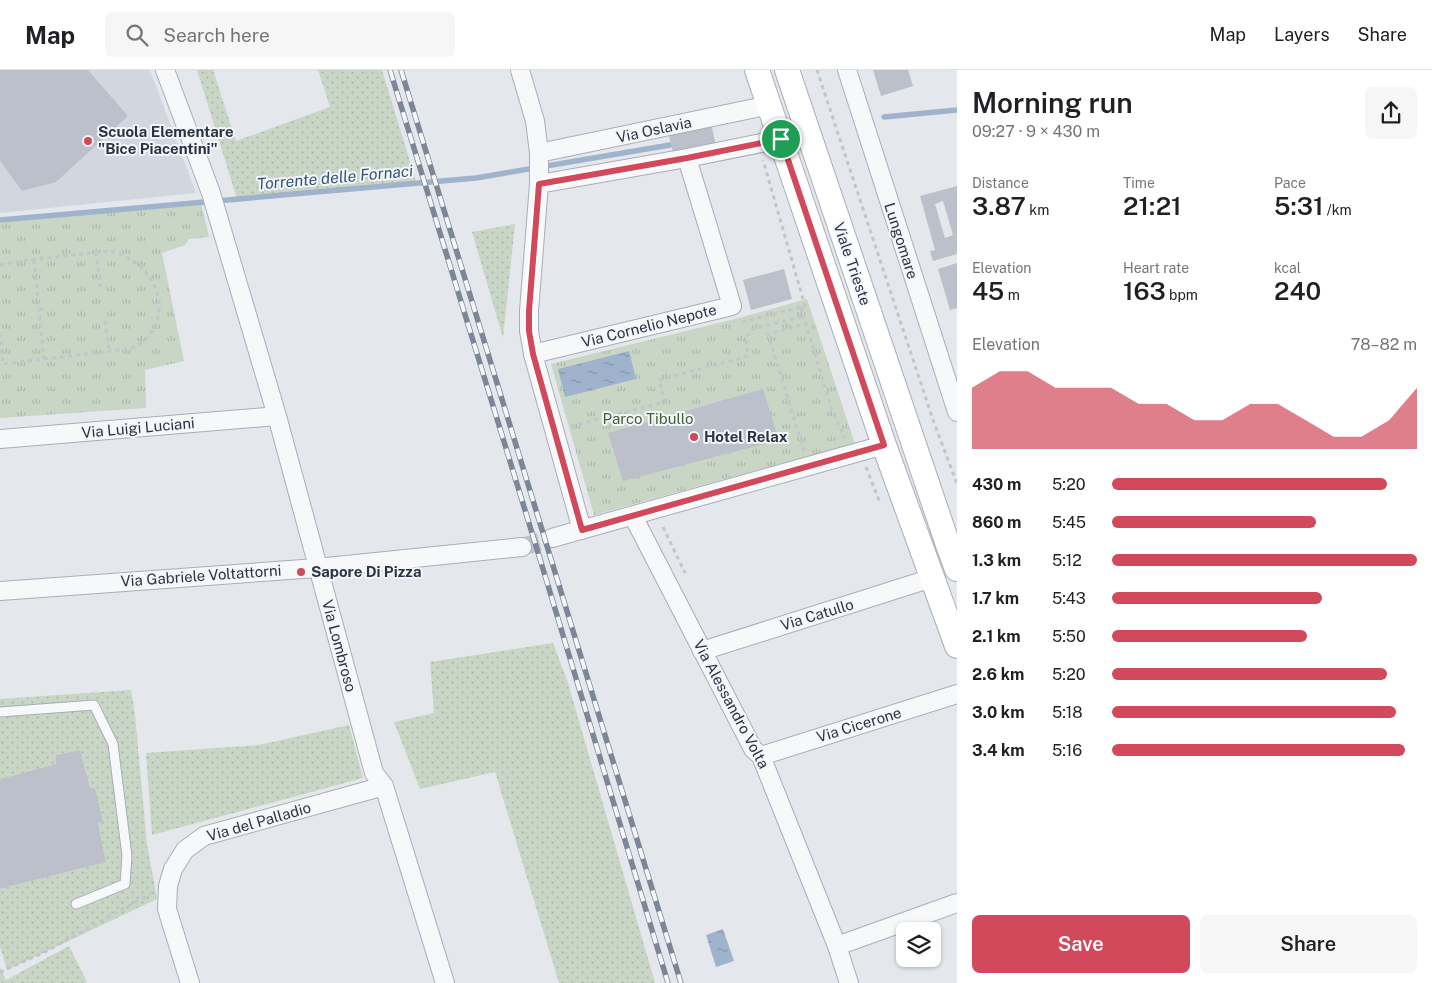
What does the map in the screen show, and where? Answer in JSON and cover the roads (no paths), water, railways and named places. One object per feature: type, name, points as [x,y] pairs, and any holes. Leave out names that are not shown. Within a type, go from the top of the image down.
[{"type":"street","name":"Via Lombroso","points":[[165,70],[211,193],[277,416],[374,773],[384,786],[445,983]]},
{"type":"street","points":[[520,70],[536,126],[539,153],[539,184],[529,331],[533,354],[582,530]]},
{"type":"street","name":"Viale Trieste","points":[[757,70],[884,445],[957,646]]},
{"type":"street","name":"Viale Trieste","points":[[786,70],[957,569]]},
{"type":"street","name":"Lungomare","points":[[847,70],[957,412]]},
{"type":"street","name":"Via Oslavia","points":[[539,153],[770,106]]},
{"type":"street","points":[[539,184],[781,139]]},
{"type":"street","name":"Via Cornelio Nepote","points":[[533,354],[732,306],[687,158]]},
{"type":"street","name":"Via Luigi Luciani","points":[[0,439],[277,416]]},
{"type":"street","points":[[552,538],[884,445]]},
{"type":"street","name":"Via Alessandro Volta","points":[[632,516],[753,749],[761,756],[849,983]]},
{"type":"street","name":"Via Gabriele Voltattorni","points":[[0,591],[317,568],[522,547]]},
{"type":"street","name":"Via Catullo","points":[[702,651],[932,578]]},
{"type":"street","name":"Via Cicerone","points":[[761,756],[957,694]]},
{"type":"street","name":"Via del Palladio","points":[[190,983],[167,910],[168,886],[173,869],[185,850],[204,836],[384,786]]},
{"type":"street","points":[[836,946],[957,903]]},
{"type":"lane","points":[[0,712],[94,704],[113,744],[127,856],[125,884],[76,904]]},
{"type":"water","points":[[629,351],[636,379],[565,397],[558,369]]},
{"type":"water","points":[[723,929],[734,961],[716,967],[706,935]]},
{"type":"waterway","name":"Torrente delle Fornaci","points":[[884,117],[957,110]]},
{"type":"waterway","name":"Torrente delle Fornaci","points":[[0,220],[476,178],[670,145]]},
{"type":"tunnel","points":[[522,547],[552,538]]},
{"type":"railway","points":[[390,70],[668,983]]},
{"type":"railway","points":[[401,70],[681,983]]},
{"type":"place","name":"Scuola Elementare \"Bice Piacentini\"","points":[[88,141]]},
{"type":"place","name":"Hotel Relax","points":[[694,437]]},
{"type":"place","name":"Sapore Di Pizza","points":[[301,572]]},
{"type":"park label","name":"Parco Tibullo","points":[[648,419]]}]
